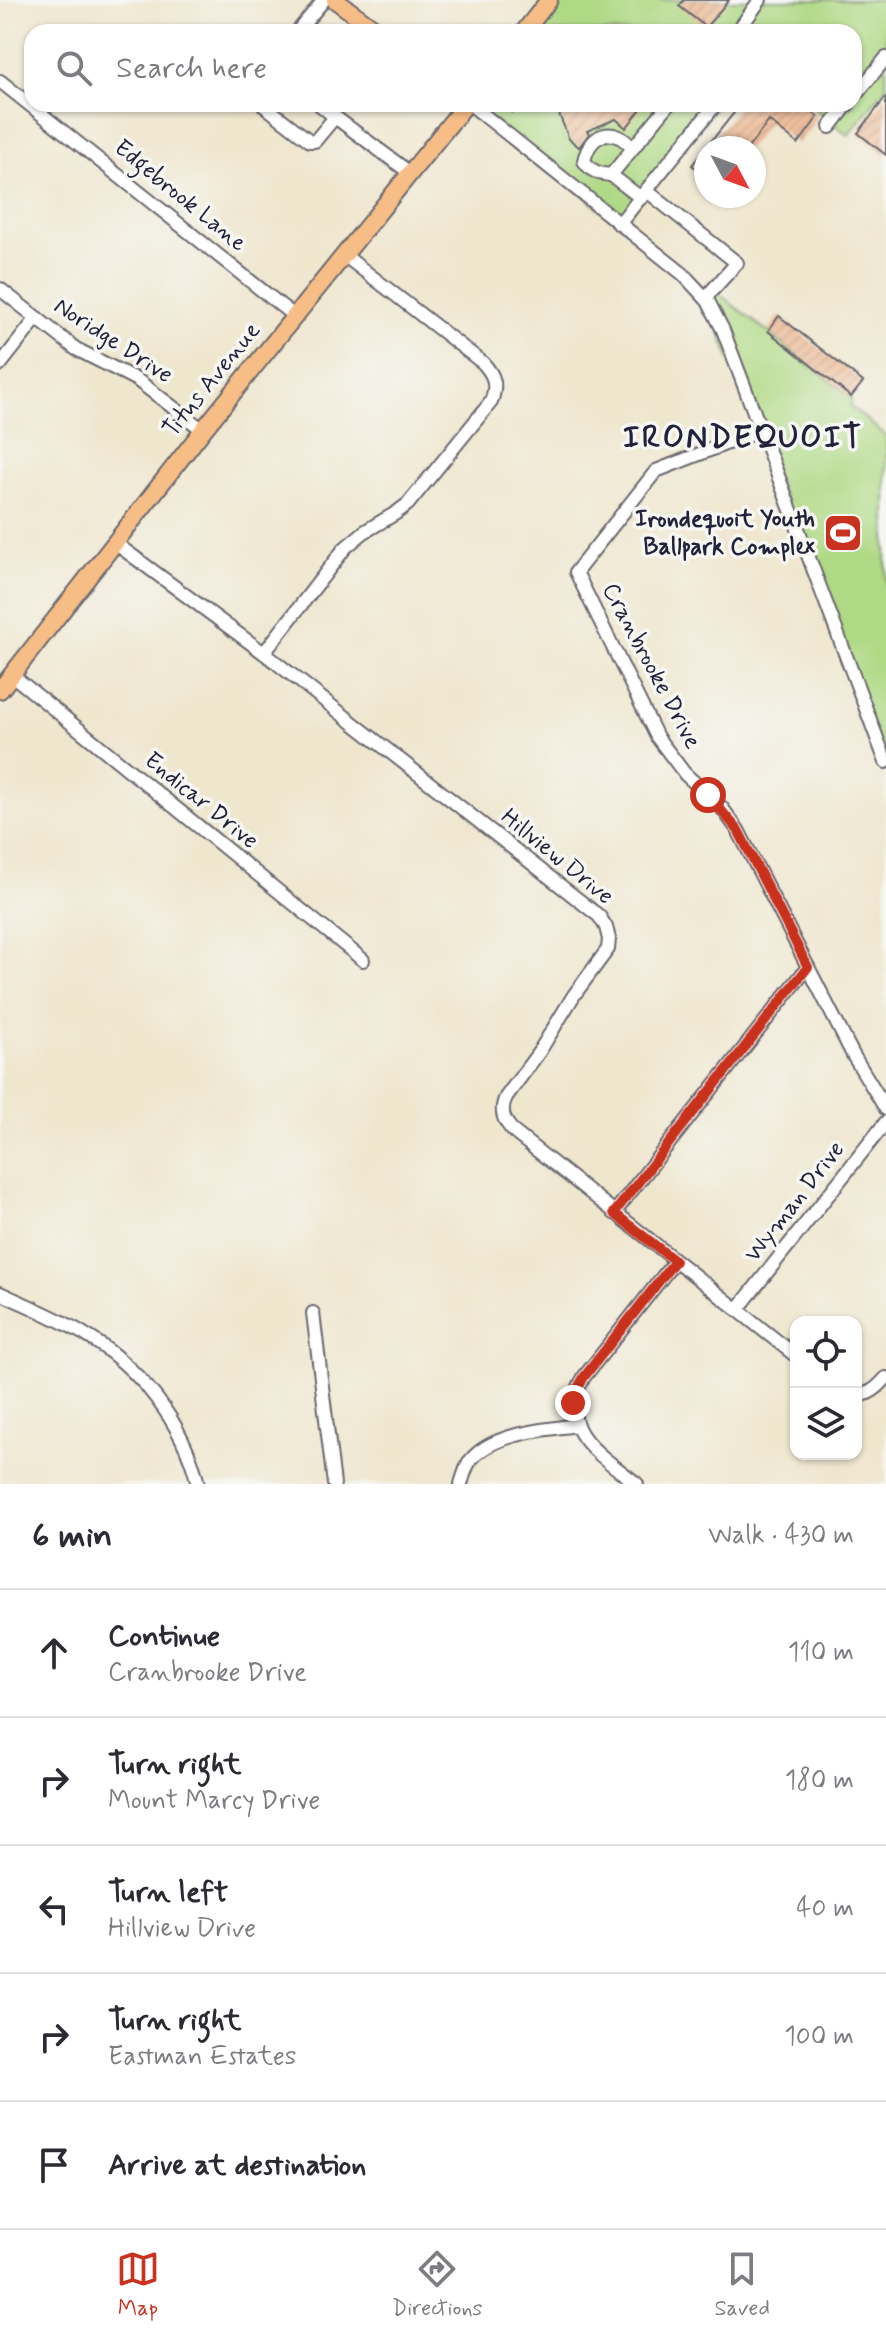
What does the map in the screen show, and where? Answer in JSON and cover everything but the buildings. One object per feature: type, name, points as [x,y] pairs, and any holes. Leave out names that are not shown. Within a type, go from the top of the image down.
[{"type":"main road","points":[[335,0],[368,24]]},
{"type":"main road","points":[[530,24],[549,0]]},
{"type":"main road","name":"Titus Avenue","points":[[0,690],[203,430],[461,112]]},
{"type":"street","points":[[304,24],[324,0]]},
{"type":"street","points":[[745,24],[760,0]]},
{"type":"street","points":[[862,87],[886,58]]},
{"type":"street","name":"Edgebrook Lane","points":[[0,81],[24,100]]},
{"type":"street","name":"Edgebrook Lane","points":[[39,112],[294,316]]},
{"type":"street","points":[[272,112],[310,141],[315,141],[335,117]]},
{"type":"street","points":[[329,112],[410,173]]},
{"type":"street","points":[[478,112],[689,279],[706,297],[721,324],[886,762]]},
{"type":"street","points":[[611,175],[662,112]]},
{"type":"street","points":[[619,224],[710,112]]},
{"type":"street","points":[[830,127],[839,112]]},
{"type":"street","points":[[632,148],[618,135],[608,134],[598,137],[586,152],[584,161],[590,169],[611,175],[644,194],[737,263],[706,297]]},
{"type":"street","points":[[264,653],[345,548],[364,532],[396,513],[425,484],[491,402],[494,393],[492,373],[483,363],[344,255]]},
{"type":"street","name":"Noridge Drive","points":[[0,289],[76,349],[151,390],[203,430]]},
{"type":"street","points":[[0,365],[37,318]]},
{"type":"street","name":"Cranbrooke Drive","points":[[761,430],[656,471],[576,572],[657,737],[670,757],[722,808],[738,830],[853,1055],[886,1109]]},
{"type":"street","name":"Hillview Drive","points":[[115,543],[264,653],[599,916],[606,927],[608,949],[506,1097],[502,1113],[505,1121],[515,1133],[614,1213],[790,1351]]},
{"type":"street","name":"Endicar Drive","points":[[12,675],[363,960]]},
{"type":"street","points":[[614,1213],[808,967]]},
{"type":"street","name":"Wyman Drive","points":[[738,1309],[886,1122]]},
{"type":"street","points":[[637,1484],[584,1439],[573,1416],[573,1403],[584,1377],[675,1261]]},
{"type":"street","points":[[0,1293],[84,1334],[129,1368],[180,1432],[198,1484]]},
{"type":"street","points":[[313,1313],[334,1484]]},
{"type":"street","points":[[862,1395],[874,1390],[886,1378]]},
{"type":"street","points":[[461,1484],[469,1462],[483,1448],[516,1435],[576,1425]]},
{"type":"green space","points":[[549,0],[886,0],[886,88],[848,135],[819,112],[862,112],[862,24],[530,24]]},
{"type":"green space","points":[[480,112],[712,112],[621,225]]},
{"type":"green space","name":"Irondequoit Youth Ballpark Complex","points":[[714,290],[851,397],[851,407],[886,436],[886,761],[706,297]]},
{"type":"place","name":"Irondequoit Youth Ballpark Complex","points":[[843,533]]},
{"type":"district","name":"IRONDEQUOIT","points":[[743,438]]},
{"type":"route","points":[[573,1403],[584,1377],[675,1261],[614,1213],[808,967],[738,830],[708,795]]}]
